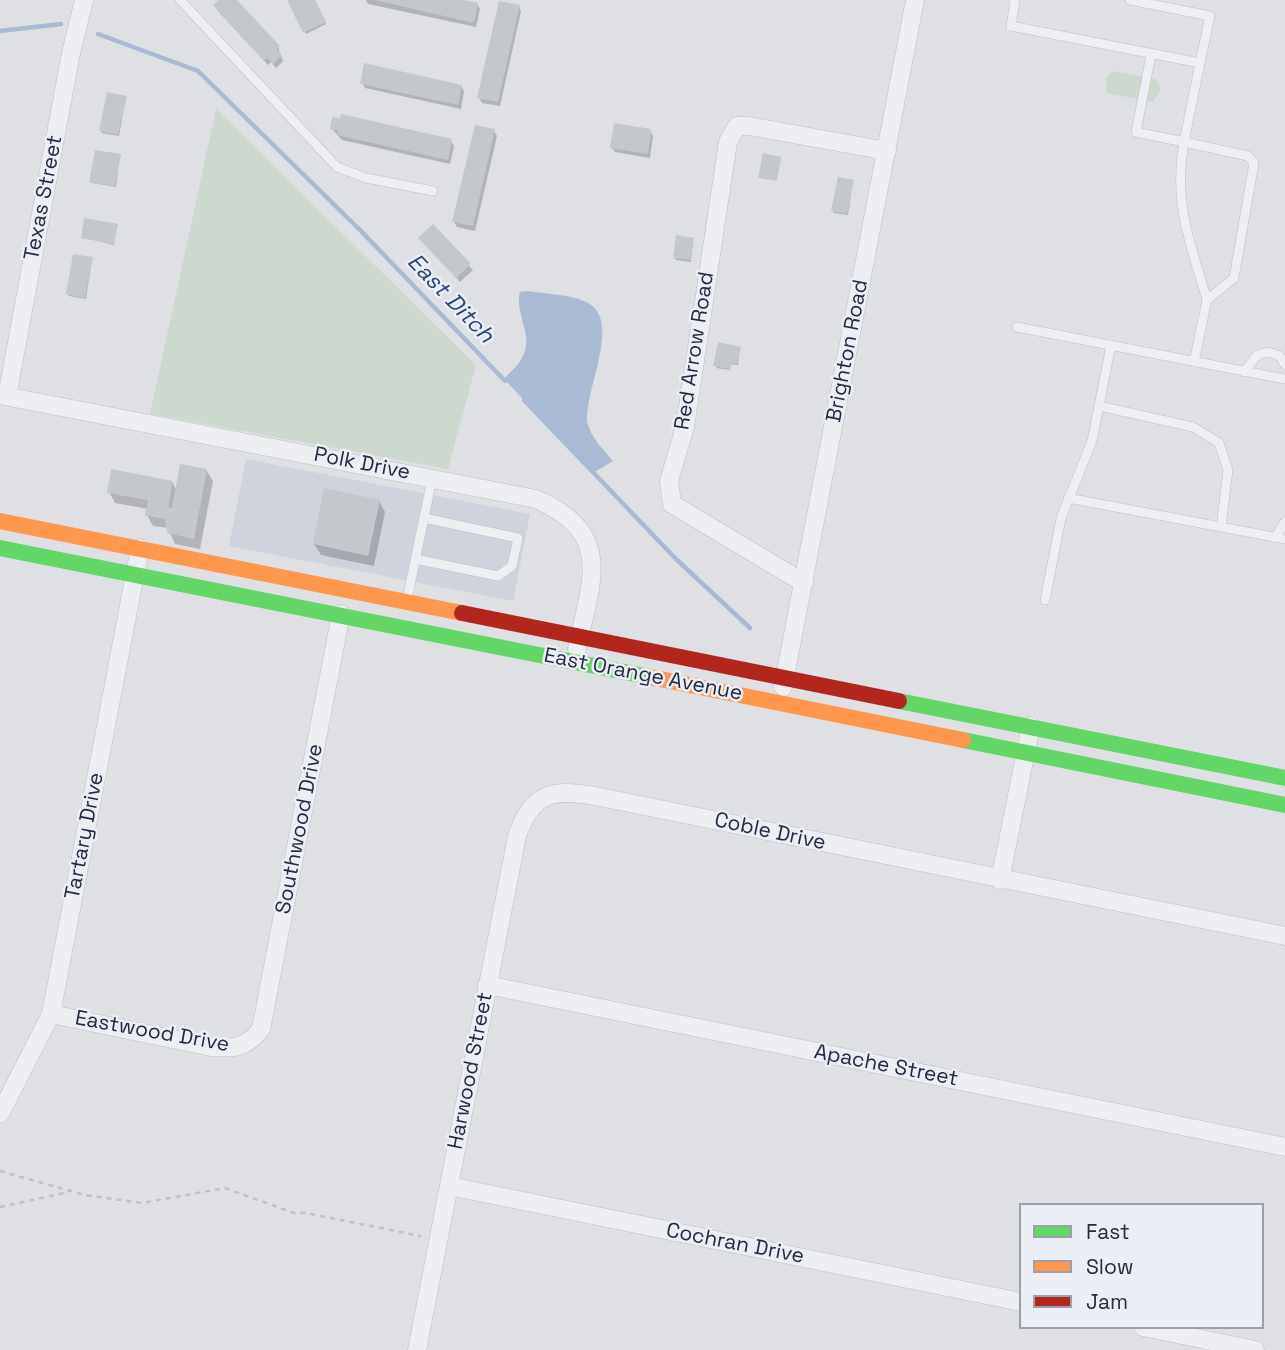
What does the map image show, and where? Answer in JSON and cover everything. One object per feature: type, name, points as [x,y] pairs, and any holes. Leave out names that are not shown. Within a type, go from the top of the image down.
[{"type":"street","name":"Texas Street","points":[[4,395],[71,53],[84,0]]},
{"type":"street","name":"Brighton Road","points":[[779,702],[915,0]]},
{"type":"street","name":"Red Arrow Road","points":[[803,583],[672,504],[669,481],[685,427],[728,142],[737,126],[749,126],[887,151]]},
{"type":"street","name":"Polk Drive","points":[[4,395],[433,477],[536,499],[561,510],[575,522],[588,543],[592,567],[574,661]]},
{"type":"street","name":"East Orange Avenue","points":[[0,521],[407,600],[1285,778]]},
{"type":"street","name":"East Orange Avenue","points":[[0,548],[341,614],[1285,805]]},
{"type":"street","name":"Tartary Drive","points":[[0,1114],[51,1014],[140,548]]},
{"type":"street","name":"Southwood Drive","points":[[252,1041],[261,1029],[266,1010],[341,614]]},
{"type":"street","points":[[1000,880],[1031,726]]},
{"type":"street","name":"Coble Drive","points":[[539,799],[562,793],[586,795],[1285,936]]},
{"type":"street","name":"Harwood Street","points":[[417,1350],[517,836],[525,815],[539,799]]},
{"type":"street","name":"Apache Street","points":[[487,985],[1285,1147]]},
{"type":"street","name":"Eastwood Drive","points":[[51,1014],[211,1047],[235,1049],[252,1041]]},
{"type":"street","name":"Cochran Drive","points":[[449,1186],[1019,1302]]},
{"type":"street","points":[[1153,1329],[1254,1350]]},
{"type":"lane","points":[[180,0],[337,167],[366,178],[433,191]]},
{"type":"lane","points":[[1015,0],[1011,26],[1200,64]]},
{"type":"lane","points":[[1130,0],[1210,16],[1178,174],[1180,203],[1207,300],[1194,362]]},
{"type":"lane","points":[[1151,55],[1136,132],[1248,156],[1254,163],[1234,278],[1207,300]]},
{"type":"lane","points":[[1017,327],[1285,379]]},
{"type":"lane","points":[[1045,600],[1061,518],[1080,477],[1099,406],[1111,345]]},
{"type":"lane","points":[[1244,372],[1257,355],[1268,352],[1280,356],[1285,365]]},
{"type":"lane","points":[[1099,406],[1193,427],[1219,443],[1228,470],[1221,527]]},
{"type":"lane","points":[[407,600],[433,477]]},
{"type":"lane","points":[[1068,498],[1280,538],[1285,522]]},
{"type":"lane","points":[[415,559],[498,576],[512,566],[518,538],[424,518]]},
{"type":"path","points":[[0,1171],[73,1192],[152,1203],[211,1188],[225,1188],[294,1213],[306,1213],[421,1236]]},
{"type":"path","points":[[0,1207],[73,1192]]},
{"type":"shaded area","points":[[1113,71],[1156,79],[1161,89],[1153,102],[1107,93],[1106,78]]},
{"type":"shaded area","points":[[216,109],[476,365],[448,469],[150,414]]},
{"type":"shaded area","points":[[246,459],[530,514],[513,601],[229,546]]},
{"type":"water","points":[[520,292],[580,299],[597,311],[602,324],[602,341],[590,396],[588,425],[595,439],[613,461],[593,473],[504,379],[518,364],[525,350],[519,300]]},
{"type":"building","points":[[219,0],[237,0],[280,46],[277,49],[282,55],[273,64],[267,58],[264,61],[213,5]]},
{"type":"building","points":[[287,0],[315,0],[326,22],[303,33]]},
{"type":"building","points":[[375,0],[464,0],[478,3],[474,23]]},
{"type":"building","points":[[499,1],[520,5],[498,102],[477,98]]},
{"type":"building","points":[[364,63],[462,85],[458,105],[360,84]]},
{"type":"building","points":[[107,92],[127,96],[118,135],[99,131]]},
{"type":"building","points":[[341,114],[452,139],[448,160],[337,135],[338,131],[330,129],[332,117],[340,118]]},
{"type":"building","points":[[614,123],[651,129],[648,154],[610,148]]},
{"type":"building","points":[[475,125],[495,129],[473,226],[452,222]]},
{"type":"building","points":[[95,150],[121,154],[115,186],[89,182]]},
{"type":"building","points":[[763,153],[781,157],[777,181],[758,178]]},
{"type":"building","points":[[838,177],[854,180],[847,214],[831,211]]},
{"type":"building","points":[[84,218],[118,224],[114,244],[81,238]]},
{"type":"building","points":[[433,224],[471,264],[456,278],[418,238]]},
{"type":"building","points":[[676,235],[694,238],[691,260],[673,258]]},
{"type":"building","points":[[73,254],[93,257],[85,298],[66,294]]},
{"type":"building","points":[[718,342],[741,347],[737,364],[731,363],[730,369],[713,366]]},
{"type":"building","points":[[180,464],[207,469],[194,539],[167,533],[165,519],[145,515],[148,500],[107,493],[111,469],[173,481],[168,507],[172,508]]},
{"type":"building","points":[[324,488],[380,500],[368,556],[313,544]]},
{"type":"waterway","name":"East Ditch","points":[[0,31],[61,24]]},
{"type":"waterway","name":"East Ditch","points":[[98,34],[198,71],[361,231],[505,381]]},
{"type":"waterway","name":"East Ditch","points":[[524,400],[676,559],[750,628]]},
{"type":"traffic: fast","points":[[0,548],[655,678]]},
{"type":"traffic: fast","points":[[899,701],[1285,778]]},
{"type":"traffic: fast","points":[[963,740],[1285,805]]},
{"type":"traffic: slow","points":[[0,521],[462,613]]},
{"type":"traffic: slow","points":[[655,678],[963,740]]},
{"type":"traffic: jam","points":[[462,613],[899,701]]}]
